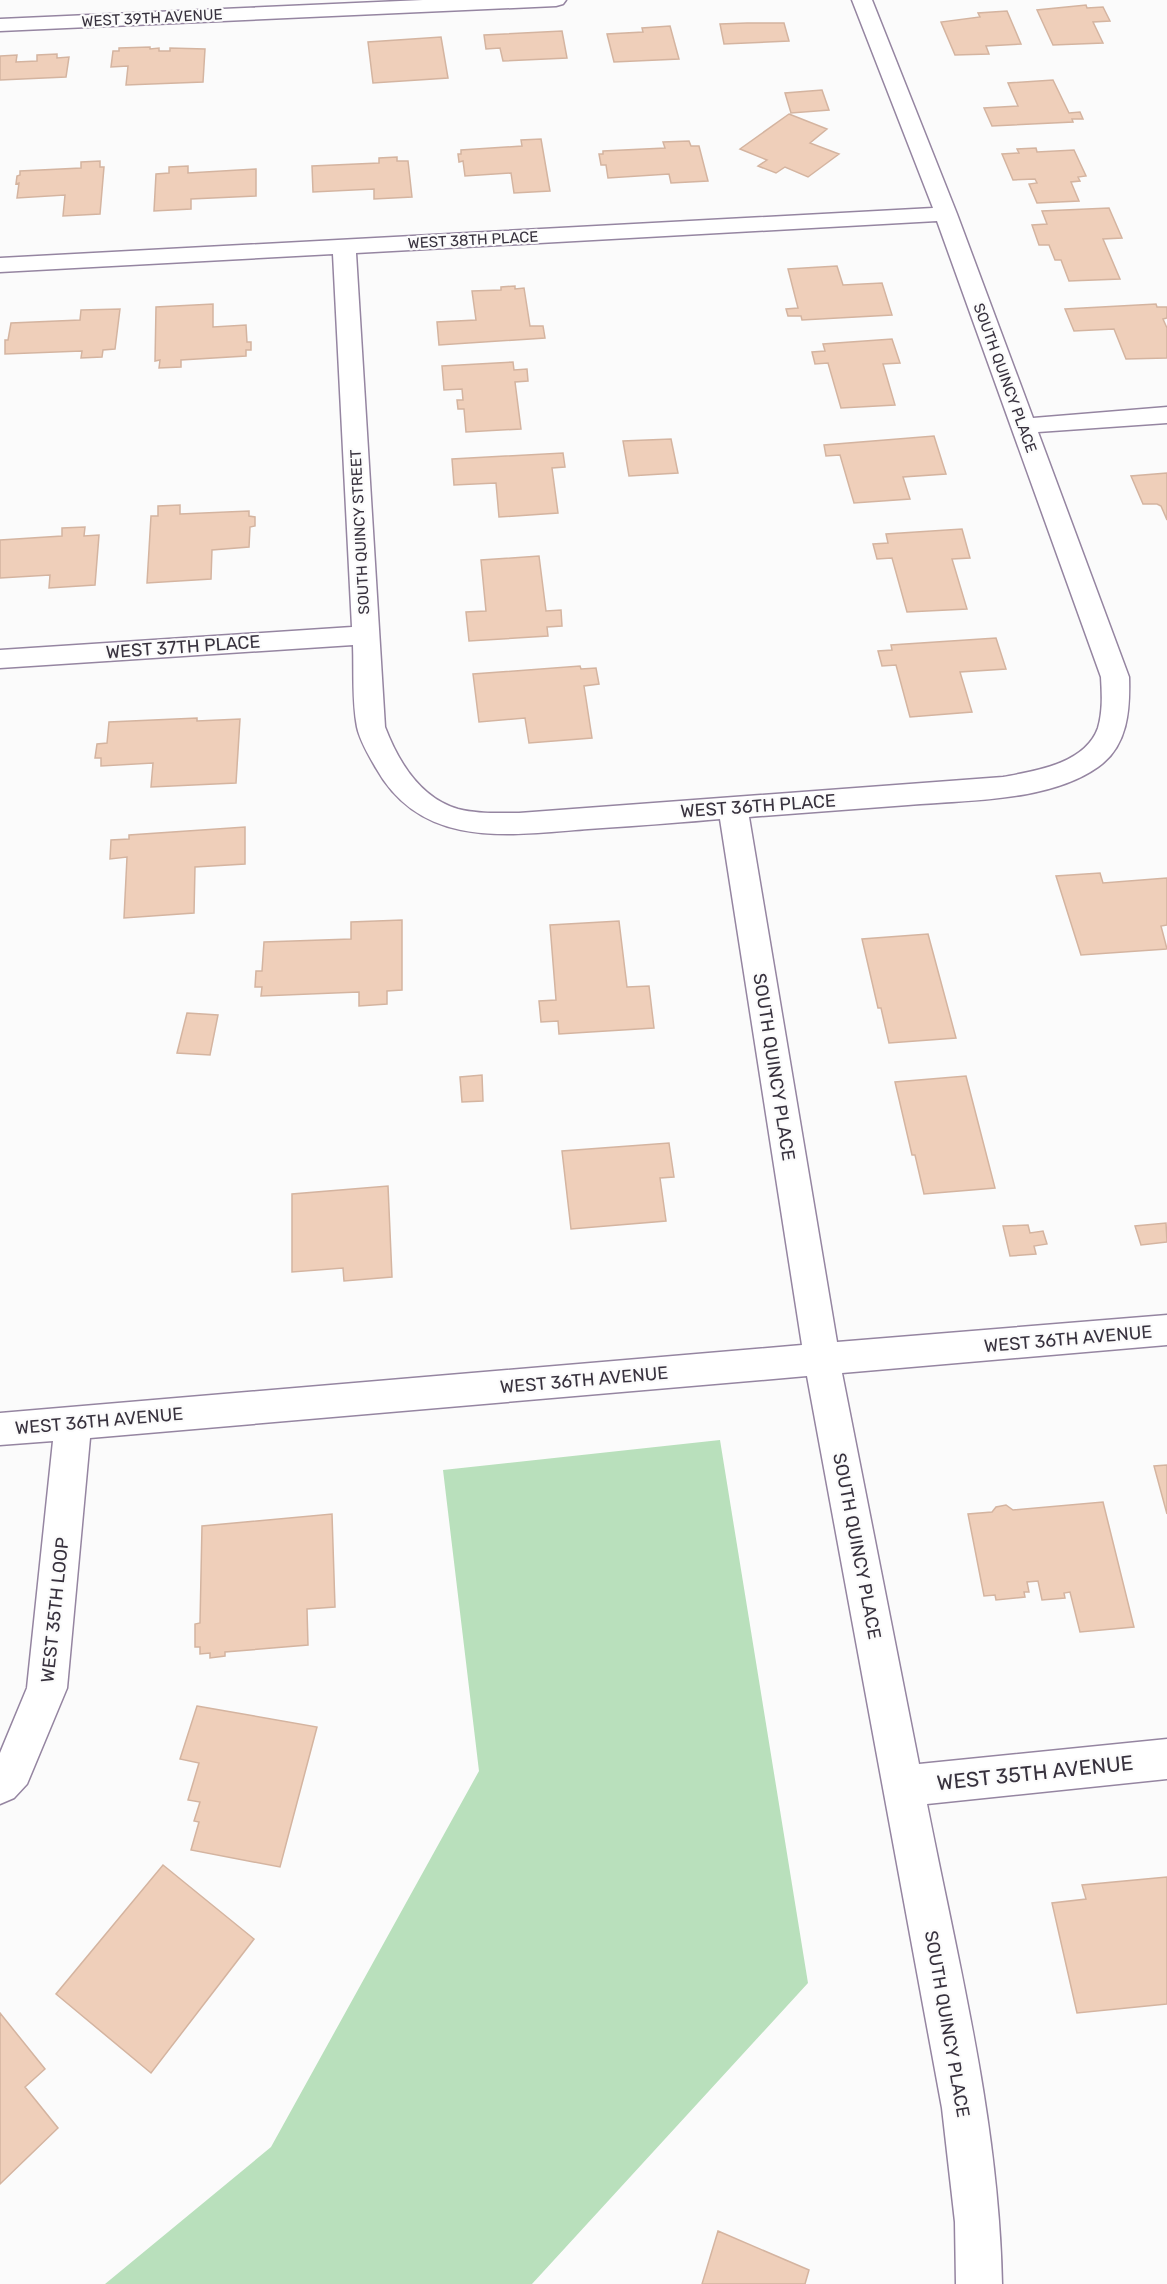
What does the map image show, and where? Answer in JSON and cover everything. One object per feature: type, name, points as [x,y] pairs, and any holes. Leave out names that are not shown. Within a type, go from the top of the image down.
[{"type":"street","points":[[36,23],[39,0]]},
{"type":"street","name":"WEST 39TH AVENUE","points":[[0,25],[415,3],[556,0]]},
{"type":"street","name":"SOUTH QUINCY PLACE","points":[[862,0],[946,214],[1115,677],[1118,701],[1112,730],[1094,756]]},
{"type":"street","name":"WEST 38TH PLACE","points":[[0,265],[946,214]]},
{"type":"street","name":"SOUTH QUINCY STREET","points":[[344,246],[370,728],[380,755],[396,780],[420,801]]},
{"type":"street","points":[[1022,426],[1167,415]]},
{"type":"street","name":"WEST 37TH PLACE","points":[[0,659],[365,635]]},
{"type":"street","name":"WEST 36TH PLACE","points":[[420,801],[445,816],[479,823],[519,824],[1003,787],[1039,781],[1073,771],[1094,756]]},
{"type":"street","name":"SOUTH QUINCY PLACE","points":[[733,808],[822,1360],[964,2108],[978,2222],[979,2284]]},
{"type":"street","name":"WEST 36TH AVENUE","points":[[0,1430],[1167,1330]]},
{"type":"street","name":"WEST 35TH LOOP","points":[[0,1784],[13,1770],[47,1688],[73,1424]]},
{"type":"street","name":"WEST 35TH AVENUE","points":[[903,1786],[1167,1759]]},
{"type":"green space","points":[[720,1440],[808,1983],[532,2284],[105,2284],[271,2147],[479,1771],[443,1470]]},
{"type":"building","points":[[1086,5],[1087,8],[1103,7],[1110,21],[1093,22],[1103,43],[1053,45],[1037,10]]},
{"type":"building","points":[[1007,11],[1021,44],[986,46],[989,54],[955,55],[941,22],[980,17],[978,13]]},
{"type":"building","points":[[784,23],[789,41],[724,44],[720,24]]},
{"type":"building","points":[[670,26],[679,59],[614,62],[607,34],[643,32],[642,28]]},
{"type":"building","points":[[562,31],[567,58],[503,61],[500,48],[486,49],[484,35]]},
{"type":"building","points":[[441,37],[448,78],[373,83],[368,42]]},
{"type":"building","points":[[150,47],[150,49],[159,48],[159,51],[170,51],[170,48],[205,49],[203,82],[126,85],[128,66],[111,67],[113,51],[119,51],[119,48]]},
{"type":"building","points":[[57,54],[57,58],[69,57],[66,77],[0,80],[0,56],[17,55],[16,62],[37,61],[37,55]]},
{"type":"building","points":[[1053,80],[1069,113],[1080,112],[1083,119],[1072,119],[1073,122],[992,126],[984,108],[1018,106],[1008,83]]},
{"type":"building","points":[[822,90],[829,110],[791,113],[785,93]]},
{"type":"building","points":[[789,114],[827,129],[810,143],[839,154],[808,177],[785,167],[776,173],[758,166],[767,160],[740,149]]},
{"type":"building","points":[[541,139],[550,191],[514,193],[511,173],[465,176],[463,161],[459,162],[458,154],[461,154],[461,150],[522,146],[521,140]]},
{"type":"building","points":[[689,141],[691,146],[699,146],[708,181],[671,183],[669,174],[608,178],[606,165],[601,165],[599,154],[603,154],[603,151],[665,148],[663,142]]},
{"type":"building","points":[[1036,148],[1037,152],[1074,150],[1086,176],[1078,177],[1080,181],[1071,182],[1079,201],[1037,203],[1029,184],[1037,183],[1035,179],[1013,180],[1002,154],[1019,153],[1017,149]]},
{"type":"building","points":[[397,157],[397,161],[408,161],[412,197],[374,199],[374,189],[313,192],[312,166],[379,163],[379,158]]},
{"type":"building","points":[[100,161],[100,167],[104,167],[100,214],[63,216],[65,195],[17,198],[19,183],[16,184],[20,171],[81,168],[81,162]]},
{"type":"building","points":[[188,166],[188,173],[256,169],[256,196],[191,199],[191,209],[154,211],[156,174],[169,173],[169,167]]},
{"type":"building","points":[[1109,208],[1122,238],[1103,239],[1120,279],[1069,281],[1061,260],[1055,260],[1049,245],[1039,245],[1032,225],[1047,224],[1042,211]]},
{"type":"building","points":[[837,266],[843,285],[882,283],[892,315],[802,320],[801,316],[788,316],[786,309],[798,308],[788,269]]},
{"type":"building","points":[[515,286],[515,289],[524,288],[530,326],[543,326],[545,338],[439,345],[437,322],[476,320],[472,291],[501,290],[501,287]]},
{"type":"building","points":[[213,304],[213,327],[246,325],[247,342],[251,342],[251,350],[246,350],[246,356],[181,360],[181,367],[159,368],[160,360],[155,361],[156,307]]},
{"type":"building","points":[[1156,304],[1157,307],[1167,307],[1167,318],[1163,319],[1167,328],[1167,358],[1126,359],[1114,329],[1074,331],[1065,309]]},
{"type":"building","points":[[120,309],[115,349],[103,350],[102,357],[81,358],[82,351],[5,354],[5,340],[8,340],[11,323],[80,320],[81,310]]},
{"type":"building","points":[[892,339],[900,363],[883,364],[895,405],[841,408],[828,363],[815,364],[812,352],[825,351],[823,344]]},
{"type":"building","points":[[513,362],[514,370],[527,369],[528,381],[515,382],[521,429],[466,432],[464,409],[458,409],[457,400],[463,400],[462,389],[444,390],[442,366]]},
{"type":"building","points":[[934,436],[946,474],[903,477],[910,499],[854,503],[840,455],[826,456],[824,445]]},
{"type":"building","points":[[671,439],[678,473],[629,476],[623,441]]},
{"type":"building","points":[[563,453],[565,467],[552,468],[558,513],[499,517],[496,483],[454,485],[452,459]]},
{"type":"building","points":[[1167,473],[1167,520],[1161,506],[1143,504],[1131,476]]},
{"type":"building","points":[[180,505],[180,514],[249,511],[249,516],[255,517],[255,526],[250,527],[249,547],[212,550],[211,579],[147,583],[151,516],[158,516],[158,506]]},
{"type":"building","points":[[85,527],[84,536],[99,535],[95,585],[49,588],[50,575],[0,578],[0,540],[62,536],[62,528]]},
{"type":"building","points":[[962,529],[970,558],[952,559],[967,609],[907,612],[892,558],[877,559],[873,544],[888,543],[886,534]]},
{"type":"building","points":[[539,556],[546,611],[561,610],[562,626],[547,627],[548,636],[469,641],[466,612],[486,611],[481,560]]},
{"type":"building","points":[[996,638],[1006,669],[960,672],[972,712],[910,717],[896,665],[882,666],[878,651],[892,650],[891,645]]},
{"type":"building","points":[[580,666],[581,669],[596,668],[599,684],[584,686],[592,738],[529,743],[525,718],[479,722],[473,674]]},
{"type":"building","points":[[197,718],[197,721],[240,719],[236,783],[151,787],[153,763],[101,766],[101,758],[95,758],[97,744],[107,743],[109,722]]},
{"type":"building","points":[[245,827],[245,864],[195,867],[194,913],[124,918],[127,857],[110,859],[111,840],[129,839],[129,835]]},
{"type":"building","points":[[1100,873],[1103,883],[1167,878],[1167,925],[1161,926],[1167,949],[1081,955],[1056,876]]},
{"type":"building","points":[[402,920],[402,990],[387,991],[387,1004],[359,1006],[359,992],[261,996],[262,987],[255,987],[256,971],[262,971],[264,942],[351,939],[351,922]]},
{"type":"building","points":[[619,921],[627,987],[649,986],[654,1028],[559,1034],[558,1021],[541,1022],[539,1001],[556,1000],[550,925]]},
{"type":"building","points":[[928,934],[956,1038],[889,1043],[881,1008],[878,1008],[862,939]]},
{"type":"building","points":[[187,1013],[218,1015],[210,1055],[177,1053]]},
{"type":"building","points":[[482,1075],[483,1101],[462,1102],[460,1077]]},
{"type":"building","points":[[966,1076],[995,1188],[924,1194],[915,1155],[912,1155],[895,1082]]},
{"type":"building","points":[[669,1143],[674,1177],[660,1178],[666,1221],[571,1229],[562,1151]]},
{"type":"building","points":[[388,1186],[392,1277],[344,1281],[343,1268],[292,1272],[292,1194]]},
{"type":"building","points":[[1166,1223],[1167,1242],[1141,1245],[1135,1226]]},
{"type":"building","points":[[1028,1225],[1030,1233],[1043,1231],[1047,1244],[1034,1246],[1036,1254],[1010,1256],[1003,1226]]},
{"type":"building","points":[[1167,1465],[1167,1514],[1154,1466]]},
{"type":"building","points":[[1103,1502],[1134,1627],[1080,1632],[1070,1592],[1064,1593],[1065,1598],[1042,1600],[1038,1581],[1027,1582],[1029,1592],[1024,1592],[1025,1597],[996,1600],[995,1595],[984,1596],[968,1514],[992,1512],[996,1507],[1006,1505],[1013,1510]]},
{"type":"building","points":[[332,1514],[335,1607],[307,1609],[308,1645],[225,1652],[225,1656],[210,1658],[210,1653],[200,1654],[200,1647],[195,1647],[195,1624],[200,1623],[202,1526]]},
{"type":"building","points":[[197,1706],[317,1727],[280,1867],[191,1850],[199,1822],[194,1821],[200,1802],[188,1800],[199,1763],[180,1759]]},
{"type":"building","points":[[163,1865],[254,1939],[151,2073],[56,1994]]},
{"type":"building","points":[[1167,1877],[1167,2004],[1077,2013],[1052,1903],[1086,1899],[1082,1885]]},
{"type":"building","points":[[0,2013],[45,2069],[25,2087],[58,2128],[0,2184]]},
{"type":"building","points":[[718,2231],[809,2270],[805,2284],[702,2284]]}]
